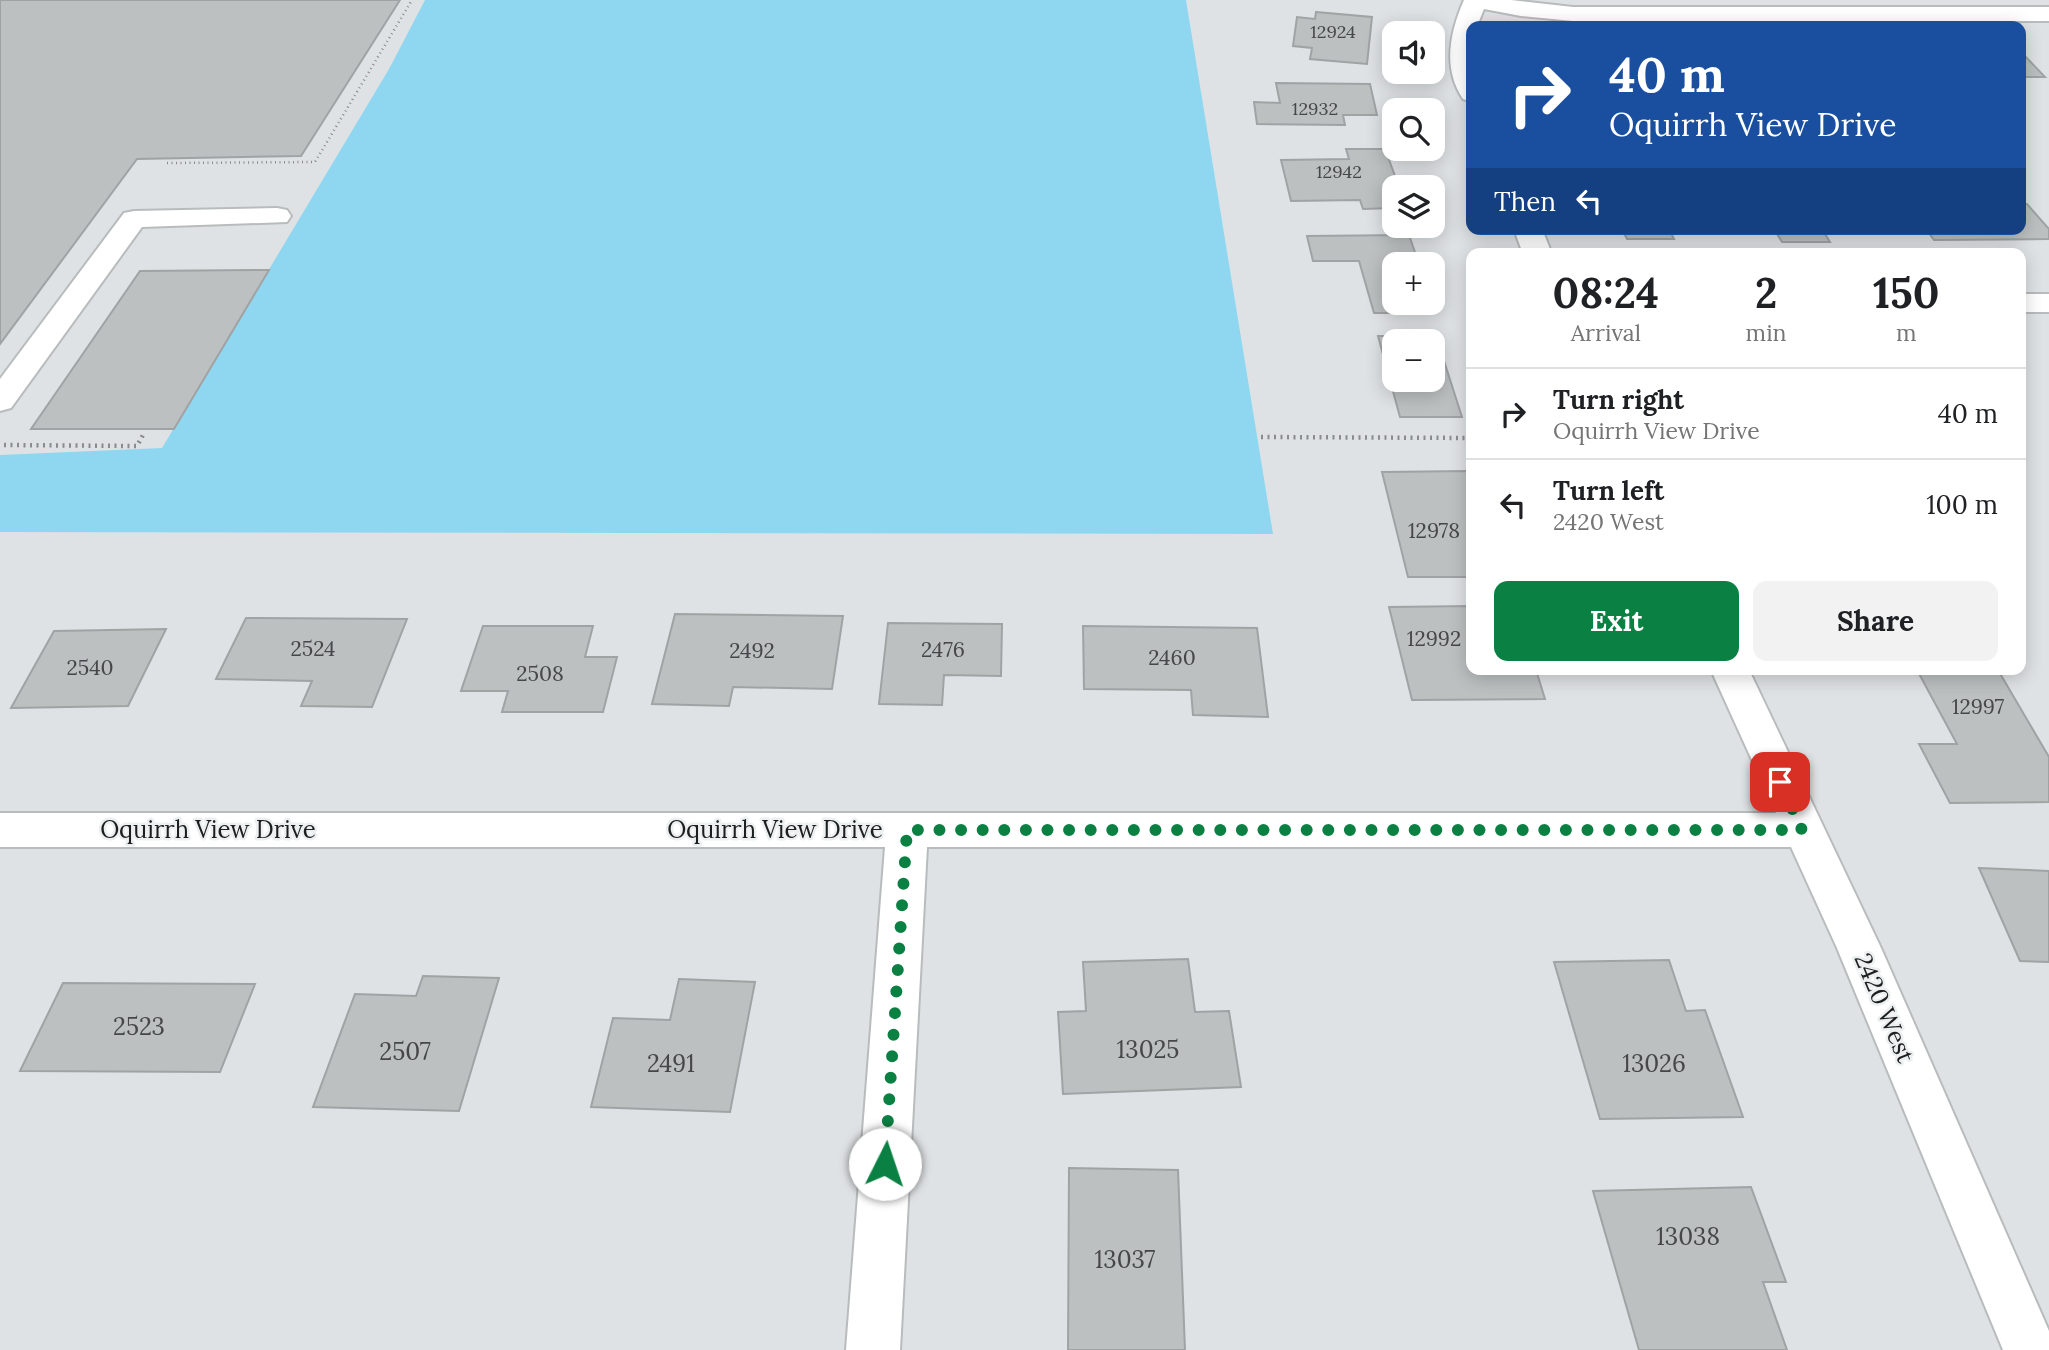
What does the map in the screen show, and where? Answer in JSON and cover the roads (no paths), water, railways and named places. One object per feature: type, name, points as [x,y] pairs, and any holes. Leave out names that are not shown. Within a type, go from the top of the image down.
[{"type":"street","points":[[1467,21],[1476,0],[1573,14],[2049,13]]},
{"type":"street","points":[[1466,23],[1462,32],[1461,54],[1466,72]]},
{"type":"street","points":[[0,401],[134,219],[277,216]]},
{"type":"street","points":[[2026,303],[2049,303]]},
{"type":"street","name":"2420 West","points":[[1733,675],[1802,830],[1859,948],[2030,1350]]},
{"type":"street","name":"Oquirrh View Drive","points":[[0,830],[1802,830]]},
{"type":"street","points":[[873,1350],[907,830]]}]
